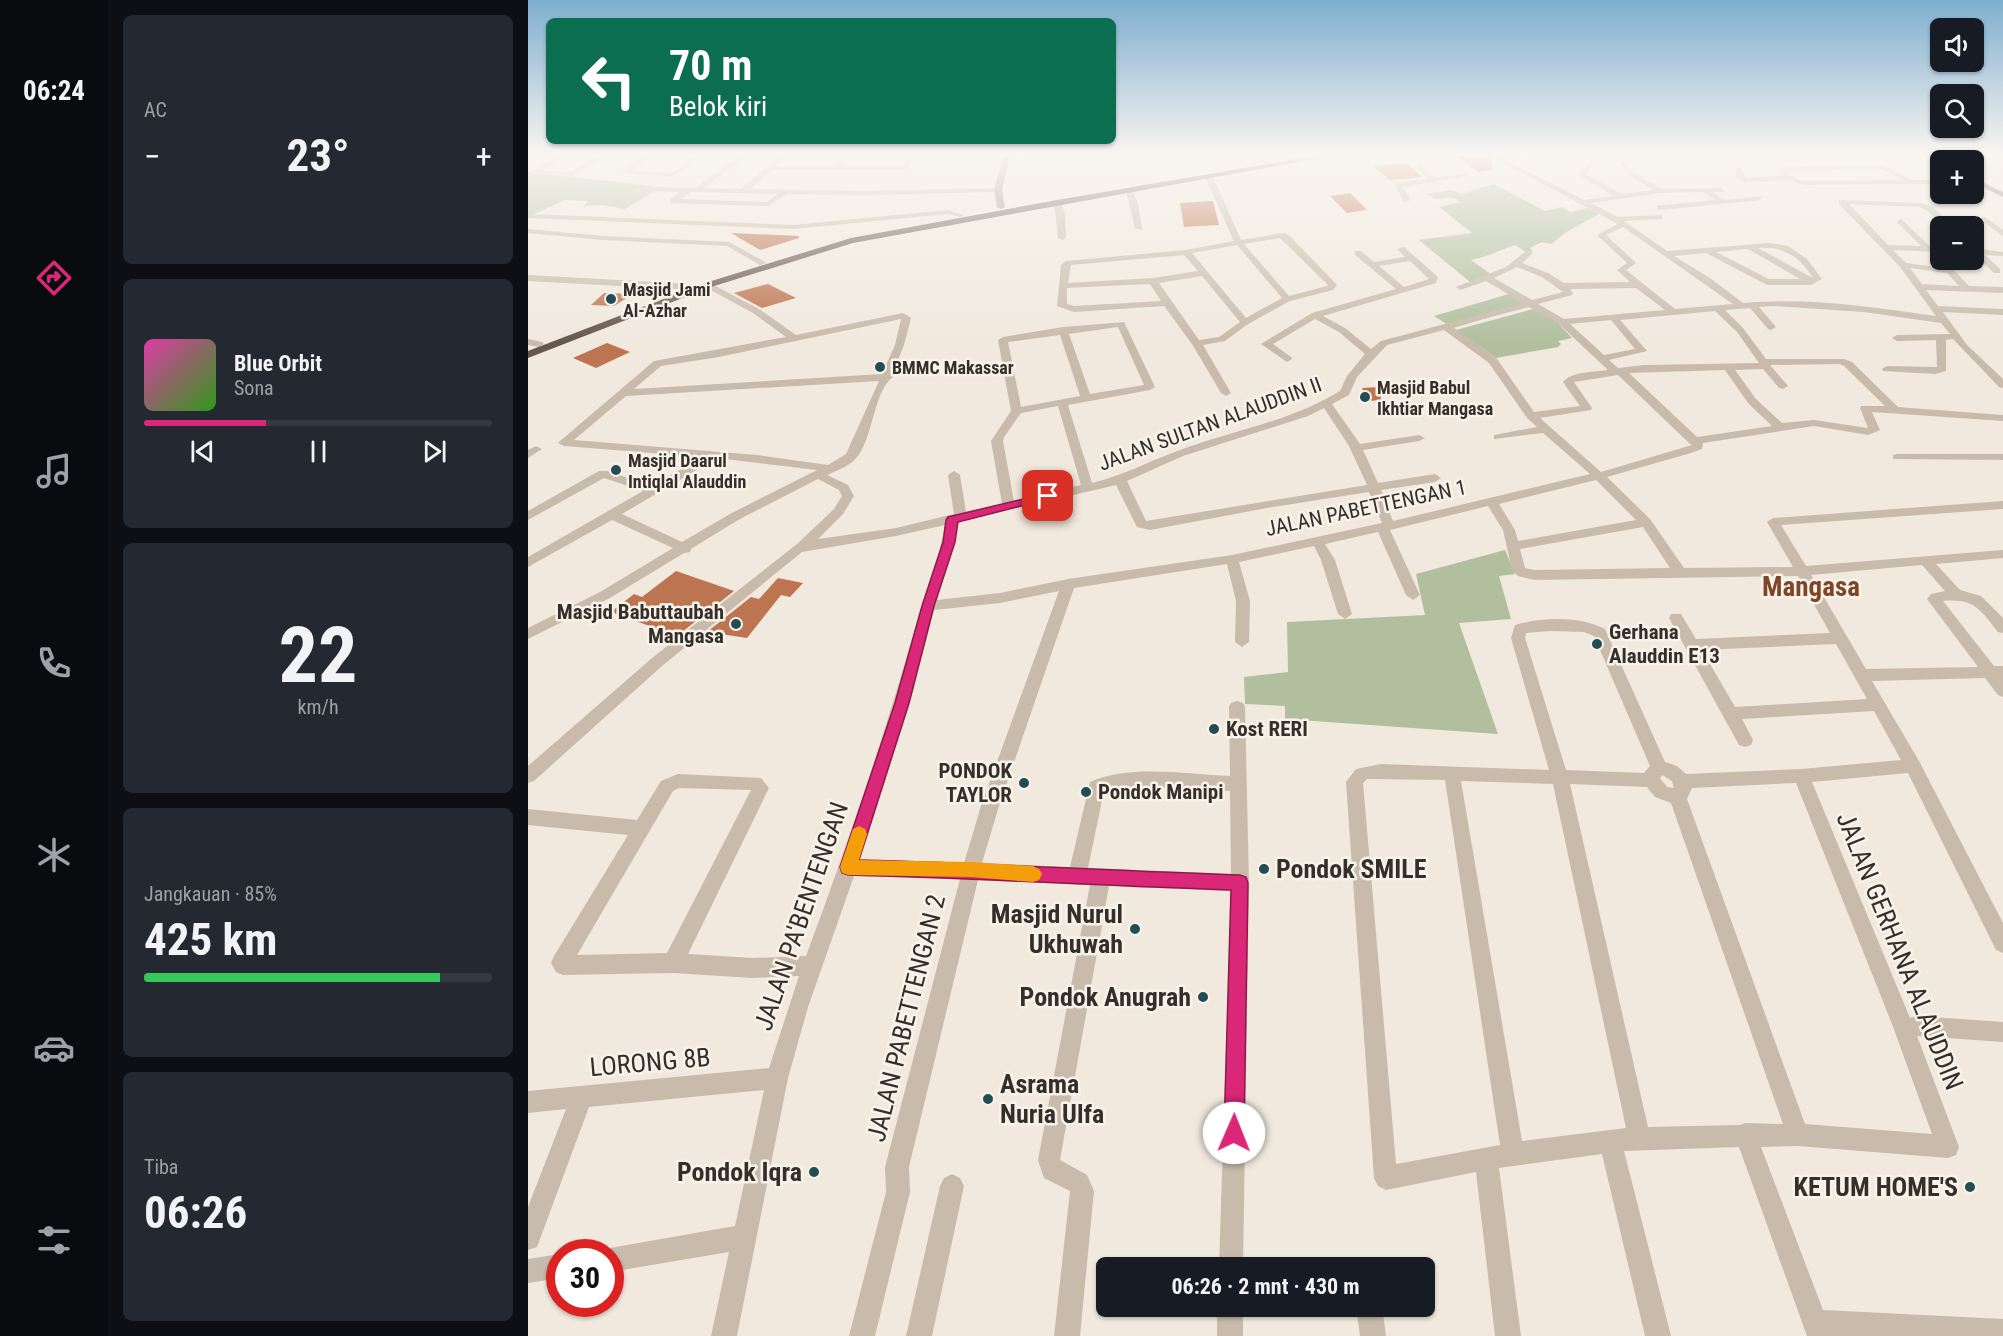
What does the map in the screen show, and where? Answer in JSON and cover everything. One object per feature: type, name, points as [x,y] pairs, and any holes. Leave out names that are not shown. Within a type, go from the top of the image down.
[{"type":"highway","points":[[528,348],[533,343],[763,263],[837,241],[949,217]]},
{"type":"highway","points":[[528,355],[708,285],[810,252],[906,227],[964,217]]},
{"type":"street","points":[[560,217],[793,227],[904,217]]},
{"type":"street","points":[[1061,217],[1062,238]]},
{"type":"street","points":[[1137,217],[1139,228]]},
{"type":"street","points":[[1227,217],[1238,242],[1287,299]]},
{"type":"street","points":[[1612,217],[1707,280],[1740,305]]},
{"type":"street","points":[[1656,217],[1619,221],[1601,235],[1633,263],[1621,270],[1672,311]]},
{"type":"street","points":[[1857,217],[1921,287],[1964,347],[2003,385]]},
{"type":"street","points":[[1985,219],[2003,234]]},
{"type":"street","points":[[1901,221],[1929,250]]},
{"type":"street","points":[[528,231],[603,238],[727,243],[763,263]]},
{"type":"street","points":[[528,242],[543,233]]},
{"type":"street","points":[[1167,303],[1068,308],[1062,306],[1065,265],[1186,252],[1283,236],[1333,285],[1330,288],[1287,299],[1245,322],[1222,339],[1197,343]]},
{"type":"street","points":[[1665,254],[1776,245],[1787,247],[1818,277],[1811,282],[1767,282],[1708,251]]},
{"type":"street","points":[[1750,247],[1811,282]]},
{"type":"street","points":[[1886,248],[1929,250]]},
{"type":"street","points":[[1287,359],[1266,344],[1315,315],[1434,279],[1401,249]]},
{"type":"street","points":[[1186,252],[1245,322]]},
{"type":"street","points":[[1984,252],[2003,254]]},
{"type":"street","points":[[1358,253],[1401,289]]},
{"type":"street","points":[[1460,287],[1506,272],[1530,254]]},
{"type":"street","points":[[1372,265],[1411,258]]},
{"type":"street","points":[[1984,259],[1997,271]]},
{"type":"street","points":[[1517,264],[1545,275],[1562,286],[1638,285]]},
{"type":"street","points":[[1903,266],[1950,271],[1966,288]]},
{"type":"street","points":[[1063,286],[1153,280],[1204,273]]},
{"type":"street","points":[[528,278],[691,287]]},
{"type":"street","points":[[1486,278],[1562,322],[1693,441],[1772,431],[1780,429],[1781,426],[1821,424],[1868,432],[1874,430],[1865,408],[2003,418]]},
{"type":"street","points":[[1153,280],[1197,343],[1226,393]]},
{"type":"street","points":[[708,285],[756,311],[793,338]]},
{"type":"street","name":"JALAN SULTAN ALAUDDIN II","points":[[528,776],[657,662],[802,547],[896,532],[956,519],[1008,504],[1120,480],[1179,454],[1304,414],[1326,404],[1345,393],[1352,376],[1371,354],[1390,341],[1569,293],[1562,286]]},
{"type":"street","points":[[1921,287],[2003,290]]},
{"type":"street","points":[[1562,322],[1773,303],[1864,309],[1943,320]]},
{"type":"street","points":[[1752,304],[1771,327]]},
{"type":"street","points":[[1716,308],[1740,330],[1783,386]]},
{"type":"street","points":[[1936,309],[2003,312]]},
{"type":"street","points":[[1315,315],[1342,330],[1371,354]]},
{"type":"street","points":[[528,634],[605,595],[734,518],[831,469],[849,459],[854,453],[888,376],[906,320],[903,316],[719,354],[659,363],[564,443],[757,458],[831,469]]},
{"type":"street","points":[[1601,359],[1642,351],[1612,316]]},
{"type":"street","points":[[1008,504],[997,441],[1000,433],[1012,421],[1016,411],[1003,340],[1063,330],[1123,325],[1130,346],[1151,386],[1016,411]]},
{"type":"street","points":[[1447,327],[1493,362],[1544,429],[1599,476],[1646,522],[1680,573]]},
{"type":"street","points":[[1063,330],[1086,398]]},
{"type":"street","points":[[1897,338],[1957,336]]},
{"type":"street","points":[[1887,369],[1935,371],[1942,369],[1941,338]]},
{"type":"street","points":[[1532,416],[1586,408],[1568,380],[1677,366],[1711,365],[1730,368],[1765,364],[1845,362],[1895,410]]},
{"type":"street","points":[[1730,368],[1752,402],[1781,426]]},
{"type":"street","points":[[621,393],[888,376]]},
{"type":"street","points":[[1062,402],[1088,488]]},
{"type":"street","points":[[1326,404],[1341,420],[1374,489],[1385,526],[1413,595]]},
{"type":"street","points":[[1497,437],[1544,429]]},
{"type":"street","points":[[1355,448],[1419,438]]},
{"type":"street","name":"JALAN PABETTENGAN 1","points":[[928,606],[1000,598],[1068,584],[1232,559],[1385,526],[1599,476],[1698,447],[1693,441]]},
{"type":"street","points":[[528,563],[714,455]]},
{"type":"street","points":[[1897,457],[2003,457]]},
{"type":"street","points":[[528,516],[603,474],[652,490]]},
{"type":"street","name":"JALAN PA'BENTENGAN","points":[[724,1336],[777,1078],[811,966],[848,867],[902,703],[928,606],[947,550],[956,519],[954,474]]},
{"type":"street","points":[[802,547],[838,511],[848,496],[844,488],[818,475]]},
{"type":"street","points":[[1120,480],[1141,524],[1150,526],[1268,504],[1436,478]]},
{"type":"street","points":[[1492,502],[1508,527],[1517,565],[1523,573],[1535,575],[1802,571],[2003,554]]},
{"type":"street","points":[[2003,505],[1773,522],[1842,638],[1876,705],[1913,766],[2003,943]]},
{"type":"street","points":[[611,514],[685,549]]},
{"type":"street","points":[[1513,546],[1646,522]]},
{"type":"street","points":[[1317,540],[1328,560],[1345,614]]},
{"type":"street","points":[[1232,559],[1243,601],[1242,642]]},
{"type":"street","points":[[1926,561],[1956,595]]},
{"type":"street","name":"JALAN PABETTENGAN 2","points":[[862,1336],[898,1192],[897,1167],[971,870],[990,806],[1068,584]]},
{"type":"street","points":[[2003,628],[1977,599],[1965,594],[1937,596],[1934,599],[1993,671],[2003,691]]},
{"type":"street","points":[[1676,618],[1745,740]]},
{"type":"street","points":[[1639,1138],[1560,778],[1518,634],[1522,628],[1592,627],[1602,636],[1655,774],[1659,792],[1913,766]]},
{"type":"street","points":[[1692,645],[1842,638]]},
{"type":"street","points":[[1862,675],[1993,671]]},
{"type":"street","points":[[1731,713],[1876,705]]},
{"type":"street","points":[[1231,1257],[1240,883],[1237,707]]},
{"type":"street","points":[[1381,771],[1560,778],[1655,774],[1676,774],[1679,789],[1798,1134],[1639,1138],[1513,1154],[1386,1178],[1354,782],[1362,773],[1381,771]]},
{"type":"street","points":[[1452,774],[1513,1154]]},
{"type":"street","name":"JALAN GERHANA ALAUDDIN","points":[[1798,1134],[1948,1147],[1902,1024],[1801,776]]},
{"type":"street","points":[[1077,877],[1096,787],[1100,783],[1112,780],[1161,780],[1237,784]]},
{"type":"street","points":[[673,963],[760,786],[755,783],[672,783],[667,786],[561,963],[563,965],[673,963],[753,968],[811,966]]},
{"type":"street","points":[[528,817],[640,828]]},
{"type":"street","points":[[848,867],[971,870],[1077,877],[1240,883]]},
{"type":"street","points":[[1067,1336],[1082,1191],[1079,1183],[1052,1170],[1049,1160],[1101,878]]},
{"type":"street","points":[[1916,1026],[2003,1032]]},
{"type":"street","name":"LORONG 8B","points":[[528,1102],[777,1078]]},
{"type":"street","points":[[528,1238],[582,1097]]},
{"type":"street","points":[[1745,1134],[1818,1329],[2003,1332]]},
{"type":"street","points":[[1610,1142],[1658,1336]]},
{"type":"street","points":[[1485,1160],[1508,1336]]},
{"type":"street","points":[[919,1336],[952,1186]]},
{"type":"street","points":[[624,1258],[743,1237]]},
{"type":"street","points":[[528,1270],[546,1268]]},
{"type":"street","points":[[1230,1317],[1230,1336]]},
{"type":"street","points":[[1370,1317],[1372,1336]]},
{"type":"green space","points":[[1452,217],[1593,217],[1568,231],[1551,244],[1542,242],[1530,248],[1533,252],[1526,252],[1515,245],[1471,260],[1492,275],[1470,282],[1419,240],[1472,233]]},
{"type":"green space","points":[[1509,294],[1527,306],[1453,328],[1434,316]]},
{"type":"green space","points":[[1533,309],[1557,322],[1572,338],[1558,341],[1561,344],[1558,347],[1496,358],[1456,330]]},
{"type":"green space","points":[[1505,550],[1515,574],[1499,576],[1511,619],[1459,623],[1498,734],[1285,719],[1285,706],[1245,704],[1244,677],[1288,672],[1287,622],[1425,615],[1416,574]]},
{"type":"building","points":[[1182,217],[1217,217],[1219,225],[1184,227]]},
{"type":"building","points":[[731,233],[799,236],[799,238],[760,250]]},
{"type":"building","points":[[768,284],[796,298],[762,308],[734,293]]},
{"type":"building","name":"Masjid Jami Al-Azhar","points":[[604,293],[633,294],[614,306],[591,305]]},
{"type":"building","points":[[607,343],[630,352],[596,368],[573,358]]},
{"type":"building","points":[[1380,387],[1381,400],[1368,401],[1362,388]]},
{"type":"building","points":[[676,571],[734,591],[677,636],[611,612],[634,594],[642,597]]},
{"type":"building","points":[[778,578],[803,583],[790,597],[781,595],[747,638],[707,632],[751,597],[759,599]]},
{"type":"slow traffic","points":[[859,834],[848,867],[1033,874]]},
{"type":"place","name":"Masjid Jami Al-Azhar","points":[[611,299]]},
{"type":"place","name":"BMMC Makassar","points":[[880,367]]},
{"type":"place","name":"Masjid Babul Ikhtiar Mangasa","points":[[1365,397]]},
{"type":"place","name":"Masjid Daarul Intiqlal Alauddin","points":[[616,470]]},
{"type":"place","name":"Masjid Babuttaubah Mangasa","points":[[736,624]]},
{"type":"place","name":"Gerhana Alauddin E13","points":[[1597,644]]},
{"type":"place","name":"Kost RERI","points":[[1214,729]]},
{"type":"place","name":"PONDOK TAYLOR","points":[[1024,783]]},
{"type":"place","name":"Pondok Manipi","points":[[1086,792]]},
{"type":"place","name":"Pondok SMILE","points":[[1264,869]]},
{"type":"place","name":"Masjid Nurul Ukhuwah","points":[[1135,929]]},
{"type":"place","name":"Pondok Anugrah","points":[[1203,997]]},
{"type":"place","name":"Asrama Nuria Ulfa","points":[[988,1099]]},
{"type":"place","name":"Pondok Iqra","points":[[814,1172]]},
{"type":"place","name":"KETUM HOME'S","points":[[1970,1187]]},
{"type":"district","name":"Mangasa","points":[[1811,587]]},
{"type":"route","points":[[1048,496],[1008,504],[952,520],[942,568],[928,606],[902,703],[848,867],[971,870],[1077,877],[1240,883],[1234,1133]]}]
